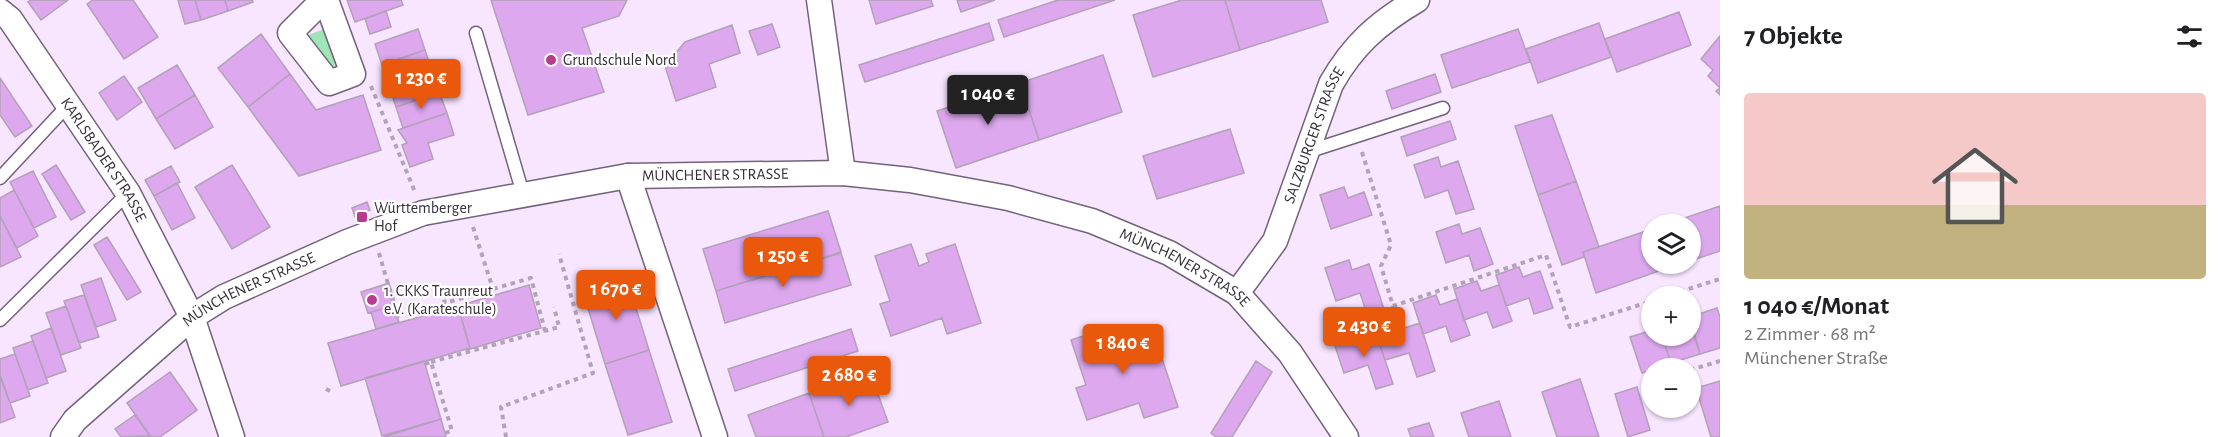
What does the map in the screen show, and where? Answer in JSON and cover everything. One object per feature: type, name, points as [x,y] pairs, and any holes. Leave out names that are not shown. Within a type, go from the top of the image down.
[{"type":"street","points":[[325,0],[353,74],[329,83],[290,33],[325,0]]},
{"type":"street","points":[[819,0],[843,173]]},
{"type":"street","name":"SALZBURGER STRASSE","points":[[1237,293],[1275,241],[1330,84],[1342,64],[1358,43],[1391,16],[1417,0]]},
{"type":"street","name":"KARLSBADER STRASSE","points":[[3,20],[69,104],[128,194],[178,296],[192,317],[231,436]]},
{"type":"street","name":"MÜNCHENER STRASSE","points":[[63,437],[75,420],[192,317],[224,297],[373,232],[423,213],[628,176],[843,173],[910,180],[1008,198],[1092,221],[1169,253],[1237,293],[1290,353],[1346,437]]},
{"type":"street","points":[[628,176],[714,437]]},
{"type":"lane","points":[[476,33],[521,187]]},
{"type":"lane","points":[[0,178],[69,104]]},
{"type":"lane","points":[[1308,149],[1313,150],[1443,108]]},
{"type":"lane","points":[[0,320],[128,194]]},
{"type":"path","points":[[353,74],[374,87],[423,213]]},
{"type":"path","points":[[1357,136],[1391,245],[1381,266],[1393,306],[1389,316],[1358,327]]},
{"type":"path","points":[[466,205],[493,289]]},
{"type":"path","points":[[373,232],[399,322]]},
{"type":"path","points":[[506,437],[501,406],[593,373],[559,254]]},
{"type":"path","points":[[1393,306],[1546,255],[1570,327],[1641,304]]},
{"type":"path","points":[[441,291],[445,303],[531,278],[545,331]]},
{"type":"path","points":[[1698,286],[1720,279]]},
{"type":"path","points":[[425,364],[558,327],[554,307]]},
{"type":"path","points":[[1701,367],[1720,361]]},
{"type":"path","points":[[431,362],[452,431],[445,433]]},
{"type":"path","points":[[326,389],[332,392]]},
{"type":"green space","points":[[327,28],[341,62],[328,69],[306,36]]},
{"type":"building","points":[[31,0],[68,0],[41,20],[28,2]]},
{"type":"building","points":[[93,0],[133,0],[158,37],[124,59],[87,4]]},
{"type":"building","points":[[178,0],[195,0],[201,20],[185,24]]},
{"type":"building","points":[[195,0],[225,0],[228,11],[201,20]]},
{"type":"building","points":[[225,0],[252,0],[253,2],[228,11]]},
{"type":"building","points":[[347,0],[401,0],[403,5],[355,22]]},
{"type":"building","name":"Grundschule Nord","points":[[491,0],[627,0],[619,16],[582,28],[604,92],[528,115]]},
{"type":"building","points":[[869,0],[931,0],[933,6],[876,24]]},
{"type":"building","points":[[957,0],[995,0],[961,12]]},
{"type":"building","points":[[1058,0],[1115,0],[1004,37],[998,20]]},
{"type":"building","points":[[1182,0],[1225,0],[1240,50],[1153,77],[1133,15]]},
{"type":"building","points":[[1225,0],[1321,0],[1328,22],[1240,50]]},
{"type":"building","points":[[386,11],[391,27],[370,34],[365,19]]},
{"type":"building","points":[[1679,12],[1691,45],[1617,72],[1605,39]]},
{"type":"building","points":[[989,23],[994,40],[865,82],[859,65]]},
{"type":"building","points":[[1599,23],[1611,57],[1538,83],[1526,49]]},
{"type":"building","points":[[772,24],[780,47],[758,55],[749,31]]},
{"type":"building","points":[[732,25],[740,53],[709,64],[716,87],[676,101],[665,66],[685,42]]},
{"type":"building","points":[[418,29],[425,50],[382,65],[375,44]]},
{"type":"building","points":[[1518,29],[1530,62],[1452,88],[1441,55]]},
{"type":"building","points":[[261,34],[290,74],[248,107],[218,68]]},
{"type":"building","points":[[1720,36],[1720,88],[1708,76],[1713,70],[1701,59]]},
{"type":"building","points":[[425,50],[432,71],[389,86],[382,65]]},
{"type":"building","points":[[1103,55],[1122,112],[1039,140],[1020,83]]},
{"type":"building","points":[[177,65],[195,95],[156,119],[138,88]]},
{"type":"building","points":[[432,71],[439,92],[396,107],[389,86]]},
{"type":"building","points":[[290,74],[316,110],[363,95],[381,150],[299,176],[248,107]]},
{"type":"building","points":[[1435,74],[1441,92],[1392,109],[1386,91]]},
{"type":"building","points":[[124,76],[142,102],[117,120],[99,93]]},
{"type":"building","points":[[0,78],[32,126],[15,137],[0,115]]},
{"type":"building","points":[[1020,83],[1039,140],[956,168],[937,111]]},
{"type":"building","points":[[439,92],[447,113],[403,128],[396,107]]},
{"type":"building","points":[[195,95],[213,127],[175,149],[156,119]]},
{"type":"building","points":[[447,113],[454,135],[428,143],[433,159],[410,167],[402,145],[407,143],[398,130]]},
{"type":"building","points":[[1552,115],[1576,181],[1538,195],[1515,126]]},
{"type":"building","points":[[1450,121],[1456,139],[1407,156],[1401,137]]},
{"type":"building","points":[[1230,129],[1244,173],[1157,199],[1143,156]]},
{"type":"building","points":[[1438,157],[1441,167],[1458,161],[1474,209],[1456,214],[1448,190],[1425,198],[1414,165]]},
{"type":"building","points":[[56,165],[85,212],[71,220],[42,174]]},
{"type":"building","points":[[232,165],[270,227],[232,249],[195,187]]},
{"type":"building","points":[[171,166],[180,182],[154,196],[145,180]]},
{"type":"building","points":[[33,171],[56,217],[34,228],[10,182]]},
{"type":"building","points":[[1576,181],[1599,247],[1583,252],[1584,257],[1562,265],[1538,195]]},
{"type":"building","points":[[177,183],[195,218],[172,230],[154,196]]},
{"type":"building","points":[[1344,187],[1348,198],[1364,192],[1372,215],[1331,229],[1320,195]]},
{"type":"building","points":[[14,190],[38,236],[17,248],[0,216],[0,198]]},
{"type":"building","points":[[367,202],[370,210],[355,217],[352,208]]},
{"type":"building","points":[[1720,206],[1720,251],[1701,257],[1701,214],[1696,214]]},
{"type":"building","points":[[828,211],[841,252],[716,291],[703,249]]},
{"type":"building","points":[[0,216],[21,257],[0,267]]},
{"type":"building","points":[[1459,224],[1462,234],[1480,228],[1493,264],[1474,271],[1469,255],[1446,263],[1436,232]]},
{"type":"building","points":[[1641,233],[1641,274],[1650,274],[1596,293],[1583,252]]},
{"type":"building","points":[[107,237],[141,292],[127,300],[94,245]]},
{"type":"building","points":[[911,244],[919,266],[929,262],[926,254],[955,244],[981,323],[947,334],[942,318],[891,336],[880,304],[890,301],[875,256]]},
{"type":"building","points":[[841,253],[851,285],[725,323],[716,291]]},
{"type":"building","points":[[1349,260],[1352,270],[1369,264],[1385,312],[1368,317],[1360,293],[1336,301],[1325,268]]},
{"type":"building","points":[[1519,267],[1523,277],[1540,271],[1553,308],[1534,314],[1529,298],[1506,306],[1496,275]]},
{"type":"building","points":[[101,278],[116,320],[96,327],[81,285]]},
{"type":"building","points":[[627,279],[649,350],[605,364],[583,292]]},
{"type":"building","points":[[1477,281],[1481,291],[1499,285],[1512,321],[1493,328],[1487,312],[1464,320],[1454,289]]},
{"type":"building","points":[[389,283],[396,305],[368,313],[361,292]]},
{"type":"building","points":[[529,285],[541,328],[470,349],[458,306]]},
{"type":"building","points":[[84,295],[99,337],[79,343],[64,301]]},
{"type":"building","points":[[1436,295],[1440,305],[1457,299],[1470,335],[1451,342],[1446,326],[1423,334],[1413,303]]},
{"type":"building","points":[[66,306],[81,348],[61,355],[46,313]]},
{"type":"building","points":[[394,306],[399,322],[376,329],[371,312]]},
{"type":"building","points":[[458,306],[470,348],[341,386],[328,343]]},
{"type":"building","points":[[1717,308],[1720,317],[1720,348],[1700,354],[1698,346],[1701,346],[1701,313]]},
{"type":"building","points":[[1398,319],[1401,329],[1420,323],[1435,371],[1417,377],[1409,353],[1385,360],[1374,327]]},
{"type":"building","points":[[51,328],[66,371],[46,378],[31,336]]},
{"type":"building","points":[[1108,328],[1115,349],[1126,346],[1123,338],[1152,328],[1178,407],[1144,418],[1139,403],[1087,420],[1076,388],[1086,385],[1071,340]]},
{"type":"building","points":[[851,329],[858,351],[735,391],[728,369]]},
{"type":"building","points":[[1357,332],[1360,342],[1377,336],[1393,384],[1376,389],[1368,365],[1344,373],[1333,340]]},
{"type":"building","points":[[1641,334],[1641,346],[1665,346],[1669,358],[1641,358],[1641,370],[1630,337]]},
{"type":"building","points":[[33,341],[48,383],[28,390],[13,348]]},
{"type":"building","points":[[1665,346],[1697,346],[1700,354],[1687,358],[1669,358]]},
{"type":"building","points":[[649,350],[672,422],[628,435],[605,364]]},
{"type":"building","points":[[15,354],[30,396],[10,403],[0,376],[0,359]]},
{"type":"building","points":[[424,361],[441,419],[382,436],[365,378]]},
{"type":"building","points":[[1256,361],[1272,372],[1232,437],[1216,437],[1211,433]]},
{"type":"building","points":[[170,372],[197,410],[160,437],[151,437],[127,403]]},
{"type":"building","points":[[870,372],[888,422],[846,437],[824,437],[809,393]]},
{"type":"building","points":[[0,375],[15,417],[0,423]]},
{"type":"building","points":[[1580,379],[1599,437],[1557,437],[1542,392]]},
{"type":"building","points":[[1720,381],[1720,437],[1711,437],[1701,404],[1701,387]]},
{"type":"building","points":[[1637,387],[1641,400],[1641,418],[1646,418],[1650,430],[1628,437],[1615,394]]},
{"type":"building","points":[[809,393],[824,437],[756,437],[748,415]]},
{"type":"building","points":[[1499,401],[1511,437],[1469,437],[1461,413]]},
{"type":"building","points":[[135,415],[150,436],[121,437],[115,429]]},
{"type":"building","points":[[441,419],[446,437],[384,437]]},
{"type":"building","points":[[1429,423],[1434,437],[1411,437],[1408,429]]},
{"type":"place","name":"Grundschule Nord","points":[[551,60]]},
{"type":"place","name":"Württemberger Hof","points":[[362,217]]},
{"type":"place","name":"1. CKKS Traunreut e.V. (Karateschule)","points":[[372,300]]}]
